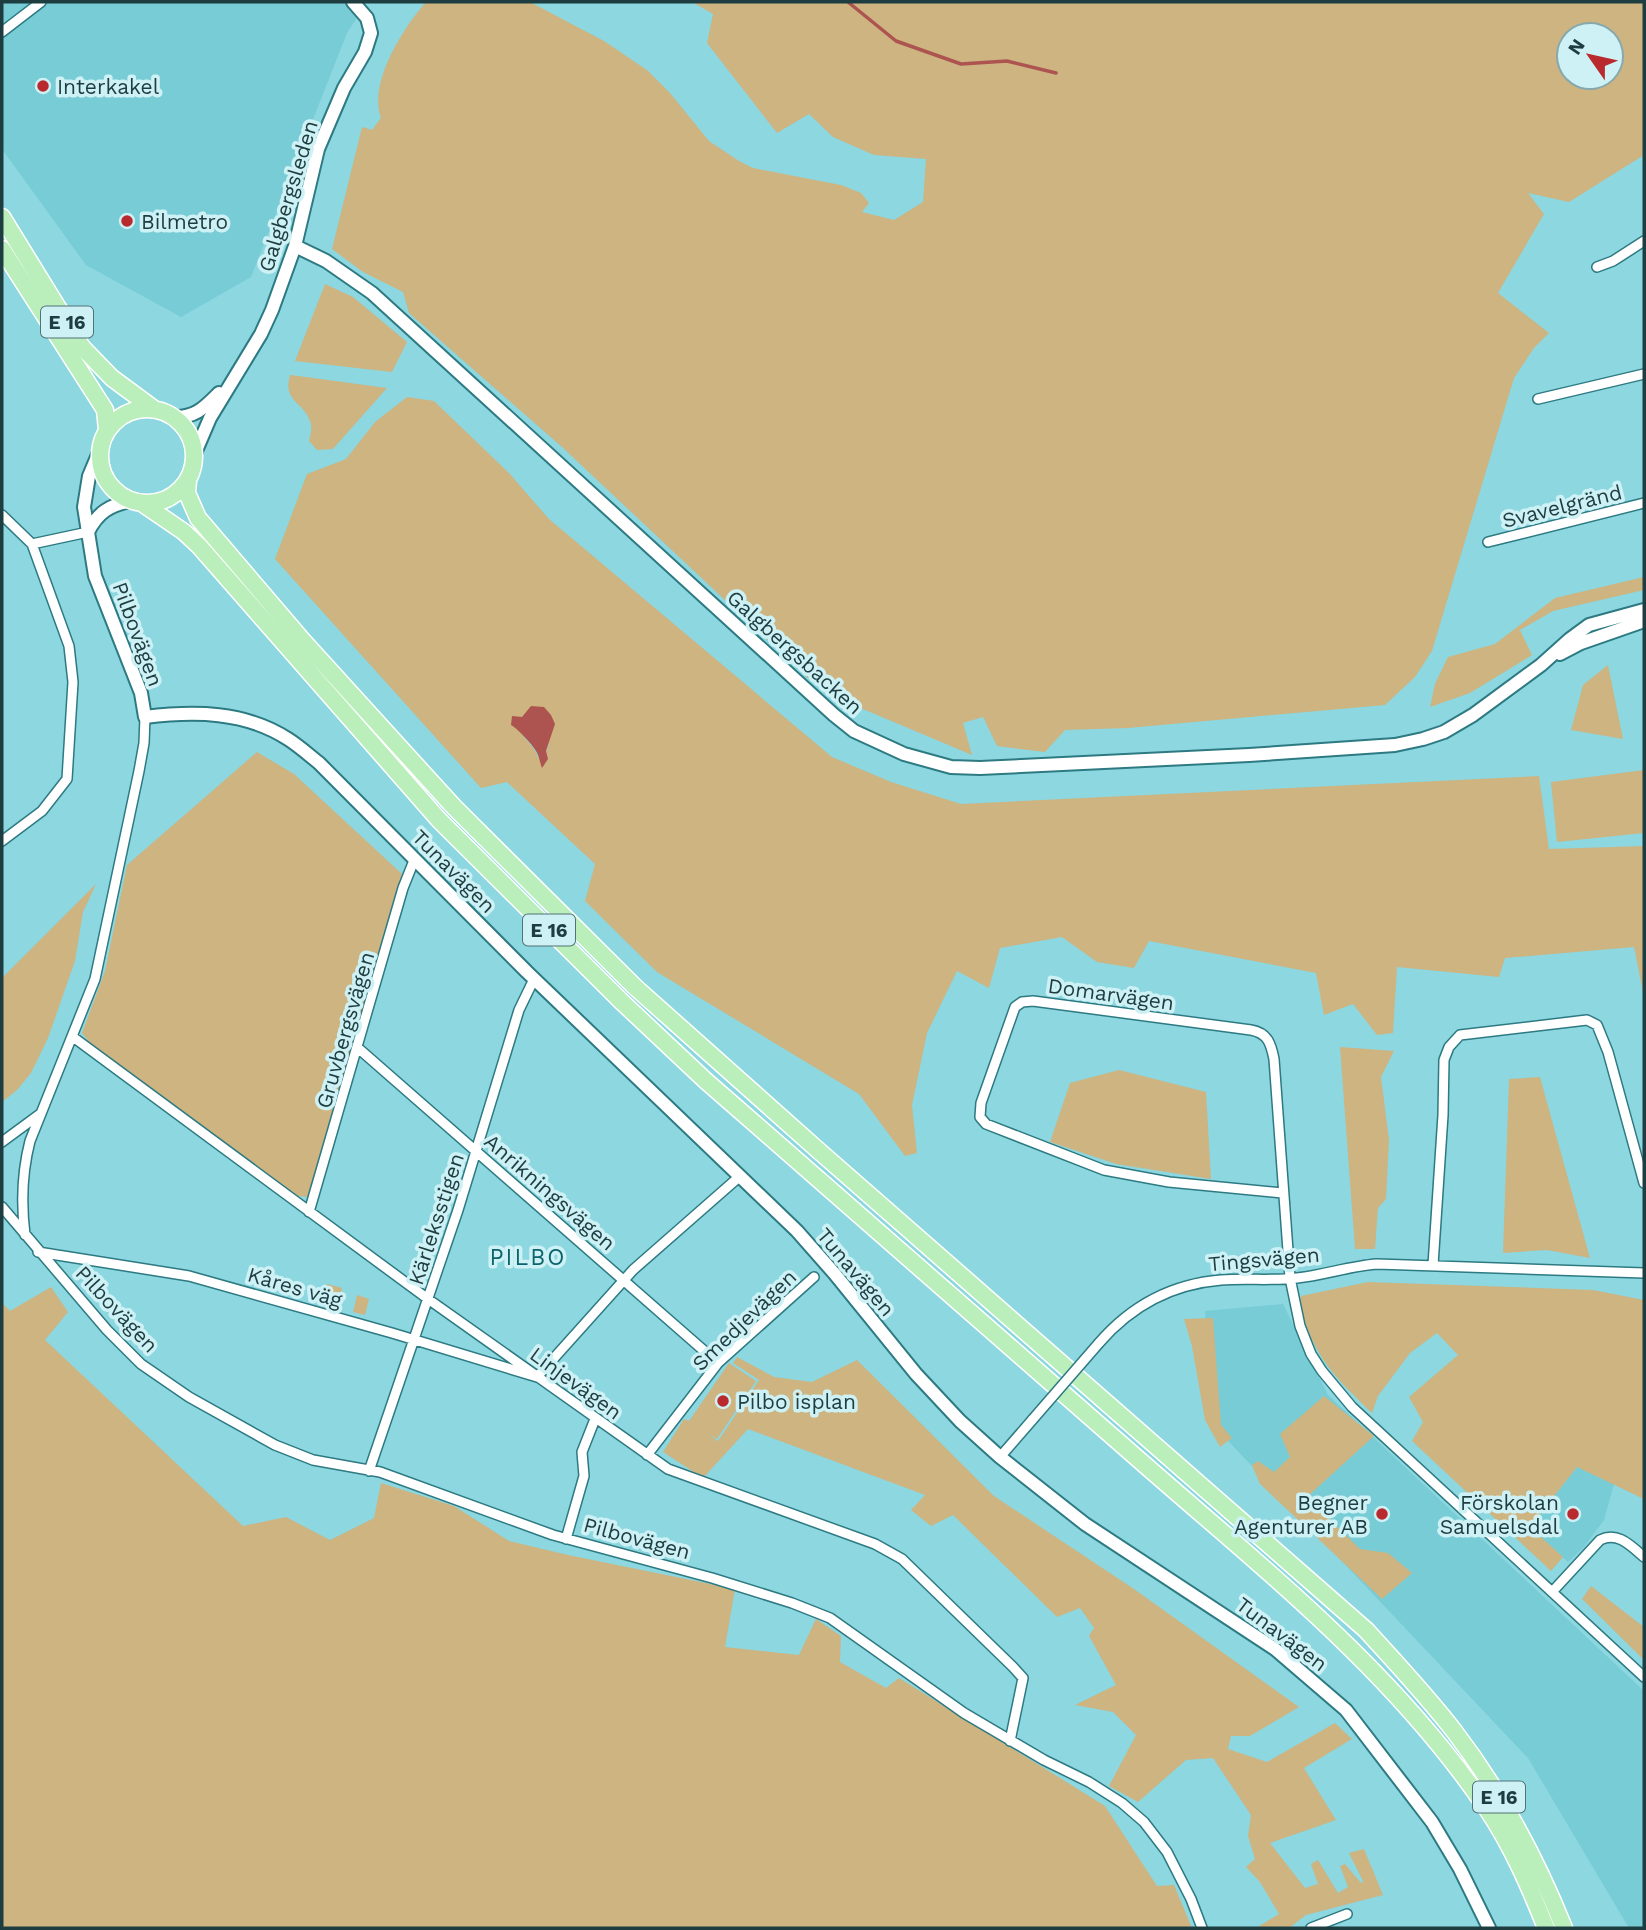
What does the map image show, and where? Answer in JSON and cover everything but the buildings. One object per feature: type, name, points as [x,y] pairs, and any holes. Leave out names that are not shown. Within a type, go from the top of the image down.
[{"type":"highway","name":"E 16","points":[[2,217],[82,346],[112,378],[154,409],[173,417]]},
{"type":"highway","name":"E 16","points":[[2,248],[104,410],[107,429]]},
{"type":"highway","points":[[100,450],[107,429],[117,419],[138,408],[154,409]]},
{"type":"highway","points":[[173,417],[188,432],[195,453]]},
{"type":"highway","name":"E 16","points":[[100,450],[106,481],[122,496],[137,502],[184,532],[199,547],[439,820],[622,1002],[706,1081],[1301,1601],[1387,1684],[1431,1734],[1487,1809],[1524,1878],[1546,1928]]},
{"type":"highway","name":"E 16","points":[[195,453],[187,493],[198,518],[303,641],[454,807],[635,987],[1366,1630],[1436,1708],[1481,1769],[1525,1843],[1564,1928]]},
{"type":"highway","points":[[137,502],[166,500],[188,481]]},
{"type":"street","points":[[2,32],[41,2]]},
{"type":"street","name":"Galgbergsleden","points":[[195,453],[229,383],[261,334],[295,246],[318,149],[344,88],[365,52],[371,33],[366,16],[353,2]]},
{"type":"street","points":[[1597,267],[1613,261],[1644,241]]},
{"type":"street","name":"Galgbergsbacken","points":[[295,246],[326,261],[372,293],[834,715],[854,731],[922,760],[967,768],[1032,767],[1395,745],[1444,732],[1473,715],[1541,665]]},
{"type":"street","points":[[1538,399],[1644,374]]},
{"type":"street","name":"Galgbergsleden","points":[[173,417],[187,418],[197,414],[229,383]]},
{"type":"street","name":"Pilbovägen","points":[[25,1235],[22,1208],[26,1158],[41,1112],[86,1008],[101,959],[142,753],[145,717],[141,693],[95,576],[84,507],[89,476],[100,450]]},
{"type":"street","points":[[32,544],[88,532],[102,511],[115,504],[137,502]]},
{"type":"street","name":"Svavelgränd","points":[[1488,542],[1644,503]]},
{"type":"street","points":[[2,515],[32,544],[69,646],[72,682],[67,779],[42,811],[2,841]]},
{"type":"street","points":[[1541,665],[1589,625],[1644,610]]},
{"type":"street","points":[[1541,665],[1581,643],[1644,621]]},
{"type":"street","name":"Tunavägen","points":[[145,717],[175,713],[230,716],[260,725],[288,739],[319,763],[534,979],[797,1231],[916,1374],[960,1421],[1000,1457],[1085,1524],[1266,1643],[1341,1705],[1357,1722],[1432,1822],[1460,1869],[1489,1928]]},
{"type":"street","name":"Gruvbergsvägen","points":[[309,1212],[403,888],[415,858]]},
{"type":"street","name":"Kärleksstigen","points":[[369,1471],[477,1150],[519,1010],[534,979]]},
{"type":"street","name":"Domarvägen","points":[[1282,1193],[1181,1184],[1104,1170],[986,1124],[979,1117],[981,1103],[1015,1007],[1022,1002],[1033,1001],[1262,1033],[1272,1046],[1274,1059],[1290,1278],[1303,1336],[1311,1354],[1352,1407],[1644,1677]]},
{"type":"street","points":[[1433,1265],[1444,1060],[1449,1047],[1460,1035],[1580,1021],[1590,1021],[1597,1025],[1608,1052],[1644,1183]]},
{"type":"street","name":"Linjevägen","points":[[73,1037],[428,1299],[647,1455],[680,1475],[875,1544],[902,1559],[1023,1678],[1010,1741]]},
{"type":"street","name":"Anrikningsvägen","points":[[358,1048],[718,1363]]},
{"type":"street","points":[[2,1142],[41,1112]]},
{"type":"street","points":[[537,1377],[624,1280],[739,1177]]},
{"type":"street","name":"Pilbovägen","points":[[2,1207],[38,1252],[131,1355],[166,1382],[227,1420],[296,1454],[418,1484],[492,1514],[566,1539],[712,1577],[821,1614],[839,1624],[937,1696],[1010,1741],[1089,1782],[1122,1803],[1144,1822],[1167,1852],[1202,1928]]},
{"type":"street","name":"Kåres väg","points":[[38,1252],[179,1274],[537,1377]]},
{"type":"street","name":"Tingsvägen","points":[[1000,1457],[1099,1343],[1130,1313],[1158,1296],[1188,1285],[1220,1280],[1290,1278],[1357,1265],[1433,1265],[1644,1273]]},
{"type":"street","name":"Smedjevägen","points":[[647,1455],[718,1363],[814,1277]]},
{"type":"street","points":[[566,1539],[584,1476],[582,1452],[595,1419]]},
{"type":"street","points":[[1552,1592],[1600,1539],[1607,1536],[1621,1539],[1644,1557]]},
{"type":"street","points":[[1311,1928],[1347,1914]]},
{"type":"shaded area","points":[[2,2],[367,2],[347,33],[251,277],[181,317],[86,265],[2,149]]},
{"type":"shaded area","points":[[426,2],[530,2],[604,41],[647,70],[670,93],[709,141],[739,161],[753,168],[841,185],[861,193],[869,203],[862,212],[894,220],[923,202],[926,159],[874,155],[833,137],[809,114],[777,133],[707,43],[713,14],[692,2],[1644,2],[1644,155],[1569,202],[1528,193],[1544,214],[1498,293],[1549,333],[1534,348],[1514,378],[1432,651],[1415,677],[1385,705],[1128,728],[1065,730],[1045,752],[997,746],[983,717],[963,723],[972,755],[851,704],[808,678],[562,447],[409,313],[403,292],[363,272],[332,249],[362,127],[372,130],[381,118],[378,104],[383,73],[407,26]]},
{"type":"shaded area","points":[[325,284],[353,297],[407,342],[392,372],[295,361]]},
{"type":"shaded area","points":[[290,375],[387,388],[333,449],[317,450],[309,441],[311,426],[308,416],[289,391]]},
{"type":"shaded area","points":[[407,397],[434,401],[509,473],[549,519],[832,757],[891,782],[961,804],[1539,776],[1549,849],[1644,846],[1644,997],[1634,947],[1505,958],[1499,977],[1397,967],[1393,1033],[1377,1035],[1353,1004],[1324,1015],[1316,973],[1149,941],[1134,968],[1097,962],[1062,937],[1000,948],[989,988],[957,971],[927,1033],[912,1105],[917,1153],[905,1156],[859,1094],[657,972],[585,901],[595,864],[507,782],[481,788],[275,559],[307,474],[346,459],[375,422]],"holes":[[[519,729],[549,744],[538,758]]]},
{"type":"shaded area","points":[[1644,577],[1644,590],[1553,611],[1520,630],[1532,655],[1470,693],[1430,707],[1435,684],[1448,657],[1495,644],[1555,598]]},
{"type":"shaded area","points":[[1608,665],[1623,739],[1571,730],[1583,685]]},
{"type":"shaded area","points":[[531,706],[544,707],[555,724],[546,751],[548,759],[542,768],[534,748],[511,725],[512,716],[522,717]]},
{"type":"shaded area","points":[[257,752],[294,774],[402,874],[308,1197],[297,1196],[95,1049],[82,1033],[105,971],[127,865]]},
{"type":"shaded area","points":[[1644,770],[1644,833],[1557,842],[1551,782]]},
{"type":"shaded area","points":[[96,884],[83,912],[75,961],[48,1038],[31,1073],[17,1090],[2,1102],[2,978]]},
{"type":"shaded area","points":[[1340,1047],[1394,1051],[1381,1077],[1389,1140],[1386,1199],[1378,1208],[1375,1249],[1355,1249]]},
{"type":"shaded area","points":[[1119,1070],[1206,1092],[1211,1179],[1116,1164],[1050,1142],[1070,1083]]},
{"type":"shaded area","points":[[1540,1077],[1590,1258],[1547,1250],[1503,1253],[1509,1079]]},
{"type":"shaded area","points":[[1368,1282],[1593,1290],[1644,1300],[1644,1499],[1577,1467],[1530,1527],[1563,1557],[1551,1571],[1412,1441],[1423,1422],[1409,1397],[1458,1355],[1437,1333],[1410,1353],[1378,1396],[1372,1413],[1324,1361],[1303,1316],[1301,1296]]},
{"type":"shaded area","points":[[327,1284],[342,1288],[337,1310],[322,1306]]},
{"type":"shaded area","points":[[51,1287],[68,1312],[45,1340],[243,1526],[286,1517],[330,1540],[374,1518],[381,1483],[454,1506],[509,1541],[735,1589],[725,1647],[799,1655],[816,1619],[841,1636],[840,1662],[886,1688],[899,1678],[1105,1806],[1157,1886],[1174,1885],[1192,1928],[2,1928],[2,1303],[10,1311]]},
{"type":"shaded area","points":[[357,1295],[369,1299],[365,1315],[353,1312]]},
{"type":"shaded area","points":[[1283,1304],[1328,1395],[1644,1691],[1644,1928],[1629,1928],[1528,1758],[1217,1429],[1205,1311]]},
{"type":"shaded area","points":[[1213,1318],[1221,1425],[1232,1438],[1220,1447],[1205,1420],[1192,1346],[1184,1319]]},
{"type":"shaded area","points":[[737,1357],[774,1377],[812,1382],[857,1360],[994,1496],[1134,1589],[1299,1707],[1250,1736],[1231,1736],[1228,1749],[1267,1762],[1335,1723],[1352,1739],[1304,1768],[1336,1820],[1270,1843],[1305,1888],[1318,1884],[1311,1864],[1318,1860],[1338,1893],[1348,1887],[1340,1866],[1345,1864],[1361,1883],[1363,1881],[1349,1853],[1364,1849],[1383,1895],[1306,1915],[1289,1928],[1256,1928],[1279,1914],[1260,1882],[1246,1867],[1255,1859],[1248,1836],[1251,1815],[1213,1758],[1186,1760],[1138,1802],[1109,1786],[1136,1735],[1113,1712],[1075,1705],[1116,1685],[1089,1636],[1094,1628],[1080,1608],[1057,1617],[953,1515],[931,1526],[911,1510],[925,1495],[748,1429],[703,1478],[663,1452],[684,1419],[689,1421],[729,1363],[756,1381],[717,1439],[708,1434],[718,1441],[759,1380],[733,1363]]},
{"type":"shaded area","points":[[1324,1396],[1374,1436],[1307,1497],[1360,1549],[1388,1553],[1412,1573],[1382,1599],[1260,1484],[1252,1465],[1258,1461],[1274,1472],[1290,1457],[1280,1434]]},
{"type":"shaded area","name":"Förskolan Samuelsdal","points":[[1577,1467],[1614,1484],[1604,1520],[1583,1548],[1568,1562],[1529,1527]]},
{"type":"shaded area","points":[[1591,1586],[1644,1627],[1644,1660],[1582,1599]]},
{"type":"waterway","points":[[848,2],[896,41],[961,64],[1007,61],[1056,73]]},
{"type":"place","name":"Interkakel","points":[[43,86]]},
{"type":"place","name":"Bilmetro","points":[[127,221]]},
{"type":"place","name":"Pilbo isplan","points":[[723,1401]]},
{"type":"place","name":"Begner Agenturer AB","points":[[1382,1514]]},
{"type":"place","name":"Förskolan Samuelsdal","points":[[1573,1514]]},
{"type":"district","name":"PILBO","points":[[528,1257]]}]
